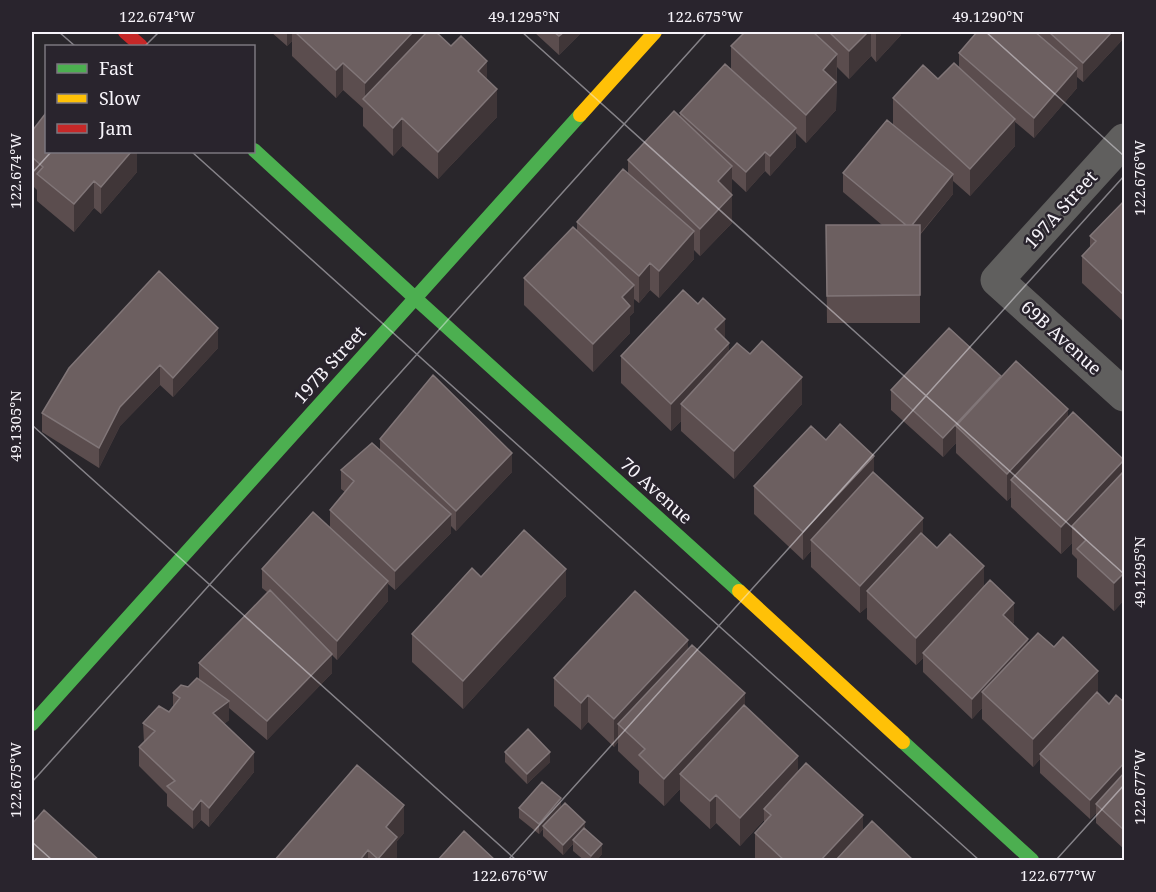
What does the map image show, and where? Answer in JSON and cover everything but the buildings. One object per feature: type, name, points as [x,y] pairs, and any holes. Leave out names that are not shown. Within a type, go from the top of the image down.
[{"type":"street","points":[[125,32],[140,45]]},
{"type":"street","name":"197B Street","points":[[32,724],[655,32]]},
{"type":"street","name":"197A Street","points":[[998,280],[1125,140]]},
{"type":"street","name":"70 Avenue","points":[[255,151],[677,534],[1032,861]]},
{"type":"street","name":"69B Avenue","points":[[998,280],[1125,395]]},
{"type":"traffic: fast","points":[[32,724],[580,115]]},
{"type":"traffic: fast","points":[[255,151],[739,591]]},
{"type":"traffic: fast","points":[[903,742],[1032,860]]},
{"type":"traffic: slow","points":[[580,115],[655,32]]},
{"type":"traffic: slow","points":[[739,591],[903,742]]},
{"type":"traffic: jam","points":[[125,32],[140,45]]}]
